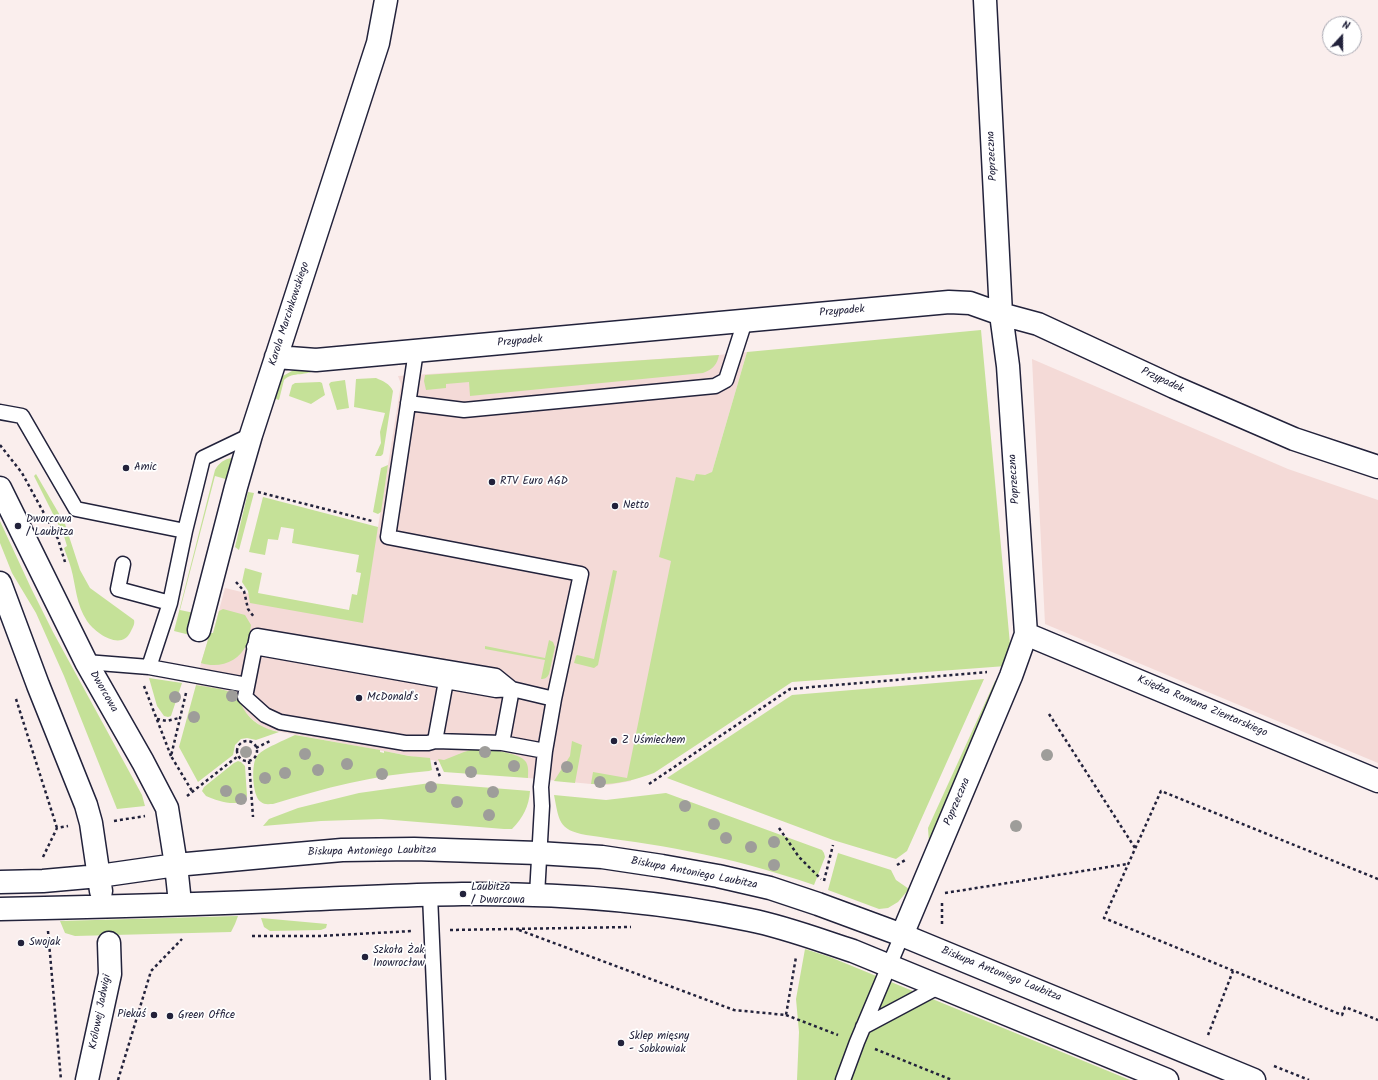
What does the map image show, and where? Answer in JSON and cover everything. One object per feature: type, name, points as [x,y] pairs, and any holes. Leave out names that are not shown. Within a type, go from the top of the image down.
[{"type":"main road","name":"Karola Marcinkowskiego","points":[[198,630],[236,487],[276,357],[378,43],[386,0]]},
{"type":"main road","name":"Poprzeczna","points":[[902,935],[1011,676],[1026,634],[1008,366],[1001,314],[985,0]]},
{"type":"main road","name":"Przypadek","points":[[276,357],[316,360],[949,302],[970,303],[1001,314],[1038,324],[1174,387],[1294,439],[1378,467]]},
{"type":"main road","name":"Dworcowa","points":[[0,488],[86,662],[143,762],[166,808],[176,865],[180,903]]},
{"type":"main road","points":[[0,583],[38,685],[86,805],[91,823],[102,906]]},
{"type":"main road","name":"Księdza Romana Zientarskiego","points":[[1026,634],[1378,781]]},
{"type":"main road","name":"Biskupa Antoniego Laubitza","points":[[0,882],[43,881],[99,876],[176,865],[342,850],[414,849],[538,853],[602,857],[662,866],[718,876],[770,888],[902,935],[1254,1080]]},
{"type":"main road","points":[[0,908],[463,894],[537,895],[617,900],[693,910],[750,920],[806,935],[888,965],[1167,1080]]},
{"type":"main road","name":"Królowej Jadwigi","points":[[87,1080],[110,974],[109,943]]},
{"type":"lane","points":[[408,403],[464,410],[715,386],[726,380],[745,321]]},
{"type":"lane","points":[[416,351],[388,537],[581,574],[554,699],[545,751],[541,787],[542,806],[538,853],[537,895]]},
{"type":"lane","points":[[0,412],[22,416],[76,509],[131,524],[185,531]]},
{"type":"lane","points":[[142,666],[170,603],[185,531],[203,458],[252,436]]},
{"type":"lane","points":[[123,564],[118,589],[170,603]]},
{"type":"lane","points":[[512,689],[496,676],[257,636],[245,697],[265,715],[280,722],[405,743],[428,743],[435,741],[502,743],[545,751]]},
{"type":"lane","points":[[254,647],[496,690],[512,689],[554,699]]},
{"type":"lane","points":[[86,662],[142,666],[247,685]]},
{"type":"lane","points":[[435,741],[446,681]]},
{"type":"lane","points":[[502,743],[512,689]]},
{"type":"lane","points":[[430,895],[438,1080]]},
{"type":"lane","points":[[844,1080],[863,1027],[902,935]]},
{"type":"lane","points":[[863,1027],[940,986]]},
{"type":"path","points":[[0,445],[22,473],[58,539],[66,568]]},
{"type":"path","points":[[236,487],[389,525]]},
{"type":"path","points":[[214,570],[231,578],[242,586],[248,609],[268,638]]},
{"type":"path","points":[[142,666],[156,719],[171,756],[192,791],[238,756]]},
{"type":"path","points":[[649,784],[790,689],[992,672]]},
{"type":"path","points":[[171,756],[179,718],[191,674]]},
{"type":"path","points":[[14,693],[57,828]]},
{"type":"path","points":[[1049,714],[1135,848]]},
{"type":"path","points":[[156,719],[167,721],[179,718]]},
{"type":"path","points":[[238,756],[237,753],[240,744],[245,742],[253,744],[256,748],[252,759],[249,761],[253,817]]},
{"type":"path","points":[[238,756],[241,759],[249,761]]},
{"type":"path","points":[[1378,879],[1161,791],[1104,918],[1342,1015],[1345,1006],[1378,1020]]},
{"type":"path","points":[[779,828],[799,856],[824,882],[833,845]]},
{"type":"path","points":[[897,865],[910,857]]},
{"type":"path","points":[[942,893],[1128,864]]},
{"type":"path","points":[[252,936],[318,936],[432,930],[633,927]]},
{"type":"path","points":[[516,929],[734,1010],[786,1015],[797,953],[806,935]]},
{"type":"path","points":[[118,1080],[151,971],[182,939]]},
{"type":"path","points":[[1198,1057],[1233,971]]},
{"type":"path","points":[[1267,1063],[1309,1080]]},
{"type":"shaded area","points":[[747,352],[712,472],[631,781],[608,785],[528,778],[270,730],[262,727],[244,711],[239,700],[234,694],[196,685],[201,663],[210,633],[213,633],[225,588],[358,620],[378,527],[401,384],[398,376]]},
{"type":"shaded area","points":[[1032,359],[1288,469],[1378,500],[1378,763],[1045,624]]},
{"type":"green space","points":[[981,330],[1011,655],[1006,666],[792,682],[654,773],[623,782],[591,784],[593,772],[627,778],[671,561],[659,557],[676,477],[694,481],[696,474],[705,475],[712,472],[747,352]]},
{"type":"green space","points":[[719,355],[714,366],[703,373],[470,396],[469,382],[446,384],[446,388],[426,390],[424,381],[425,375]]},
{"type":"green space","points":[[316,369],[308,373],[288,377],[284,380],[279,400],[273,398],[281,377],[292,371]]},
{"type":"green space","points":[[376,378],[388,385],[393,391],[383,454],[381,456],[375,456],[381,443],[380,432],[385,413],[354,407],[356,379]]},
{"type":"green space","points":[[345,380],[349,408],[337,410],[329,384],[331,382]]},
{"type":"green space","points":[[295,383],[322,383],[325,395],[311,404],[289,396],[292,385]]},
{"type":"green space","points":[[232,458],[235,460],[229,480],[215,476],[180,610],[199,614],[194,636],[174,631],[215,470],[222,462]]},
{"type":"green space","points":[[388,465],[381,512],[378,514],[373,512],[381,468]]},
{"type":"green space","points":[[36,474],[65,524],[80,570],[90,588],[134,620],[133,627],[127,637],[121,640],[115,640],[102,635],[91,626],[83,615],[78,602],[71,568],[64,548],[67,546],[64,536],[34,476]]},
{"type":"green space","points":[[248,492],[254,493],[239,550],[235,547]]},
{"type":"green space","points":[[263,497],[378,527],[363,623],[250,603],[248,591],[242,582],[245,568],[262,573],[258,593],[349,610],[352,594],[357,595],[361,573],[356,572],[359,555],[292,543],[294,529],[281,527],[278,540],[268,539],[265,555],[249,552]]},
{"type":"green space","points":[[0,521],[53,632],[142,795],[145,806],[117,809],[64,676],[36,613],[12,573],[0,543]]},
{"type":"green space","points":[[613,570],[617,571],[598,665],[594,668],[574,663],[577,655],[594,659]]},
{"type":"green space","points":[[223,609],[245,615],[251,625],[247,644],[234,660],[215,665],[201,663],[210,633],[213,633],[219,611]]},
{"type":"green space","points":[[549,640],[553,642],[555,647],[549,674],[544,679],[541,679],[545,660],[485,649],[485,646],[545,658]]},
{"type":"green space","points":[[149,678],[182,683],[171,716],[164,716],[157,706]]},
{"type":"green space","points":[[984,679],[907,851],[896,859],[833,840],[667,778],[792,695]]},
{"type":"green space","points":[[1002,679],[929,843],[928,828],[995,681]]},
{"type":"green space","points":[[196,685],[233,693],[238,698],[246,713],[254,721],[263,727],[279,732],[256,740],[247,738],[241,739],[235,745],[233,755],[198,782],[179,747]]},
{"type":"green space","points":[[295,735],[380,750],[380,752],[384,753],[384,751],[430,758],[432,770],[369,779],[273,804],[262,803],[258,799],[254,787],[253,772],[255,760],[264,750]]},
{"type":"green space","points":[[572,741],[582,745],[575,783],[554,781],[570,756]]},
{"type":"green space","points":[[474,749],[510,753],[517,756],[526,762],[528,766],[528,778],[444,772],[438,759],[444,760]]},
{"type":"green space","points":[[238,761],[245,766],[247,796],[245,801],[230,803],[206,796],[202,791],[204,787]]},
{"type":"green space","points":[[430,783],[530,791],[525,812],[512,829],[381,819],[321,821],[263,826],[269,819],[298,808],[359,793]]},
{"type":"green space","points":[[666,793],[822,850],[825,857],[814,885],[767,870],[719,858],[662,846],[577,833],[565,827],[561,822],[554,795],[606,800]]},
{"type":"green space","points":[[838,853],[891,870],[896,880],[909,889],[898,902],[888,908],[879,909],[828,890]]},
{"type":"green space","points":[[238,916],[231,932],[75,936],[65,933],[60,921]]},
{"type":"green space","points":[[261,918],[327,924],[326,928],[321,930],[270,931],[264,927]]},
{"type":"green space","points":[[805,949],[830,957],[1130,1080],[797,1080],[799,1032],[796,999]]},
{"type":"place","name":"Amic","points":[[126,468]]},
{"type":"place","name":"RTV Euro AGD","points":[[492,482]]},
{"type":"place","name":"Netto","points":[[615,506]]},
{"type":"place","name":"Dworcowa / Laubitza","points":[[18,526]]},
{"type":"place","name":"McDonald's","points":[[359,698]]},
{"type":"place","name":"Z Uśmiechem","points":[[614,741]]},
{"type":"place","name":"Laubitza / Dworcowa","points":[[463,894]]},
{"type":"place","name":"Swojak","points":[[21,943]]},
{"type":"place","name":"Szkoła Żak Inowrocław","points":[[365,957]]},
{"type":"place","name":"Piekuś","points":[[154,1015]]},
{"type":"place","name":"Green Office","points":[[170,1016]]},
{"type":"place","name":"Sklep mięsny - Sobkowiak","points":[[621,1043]]}]
